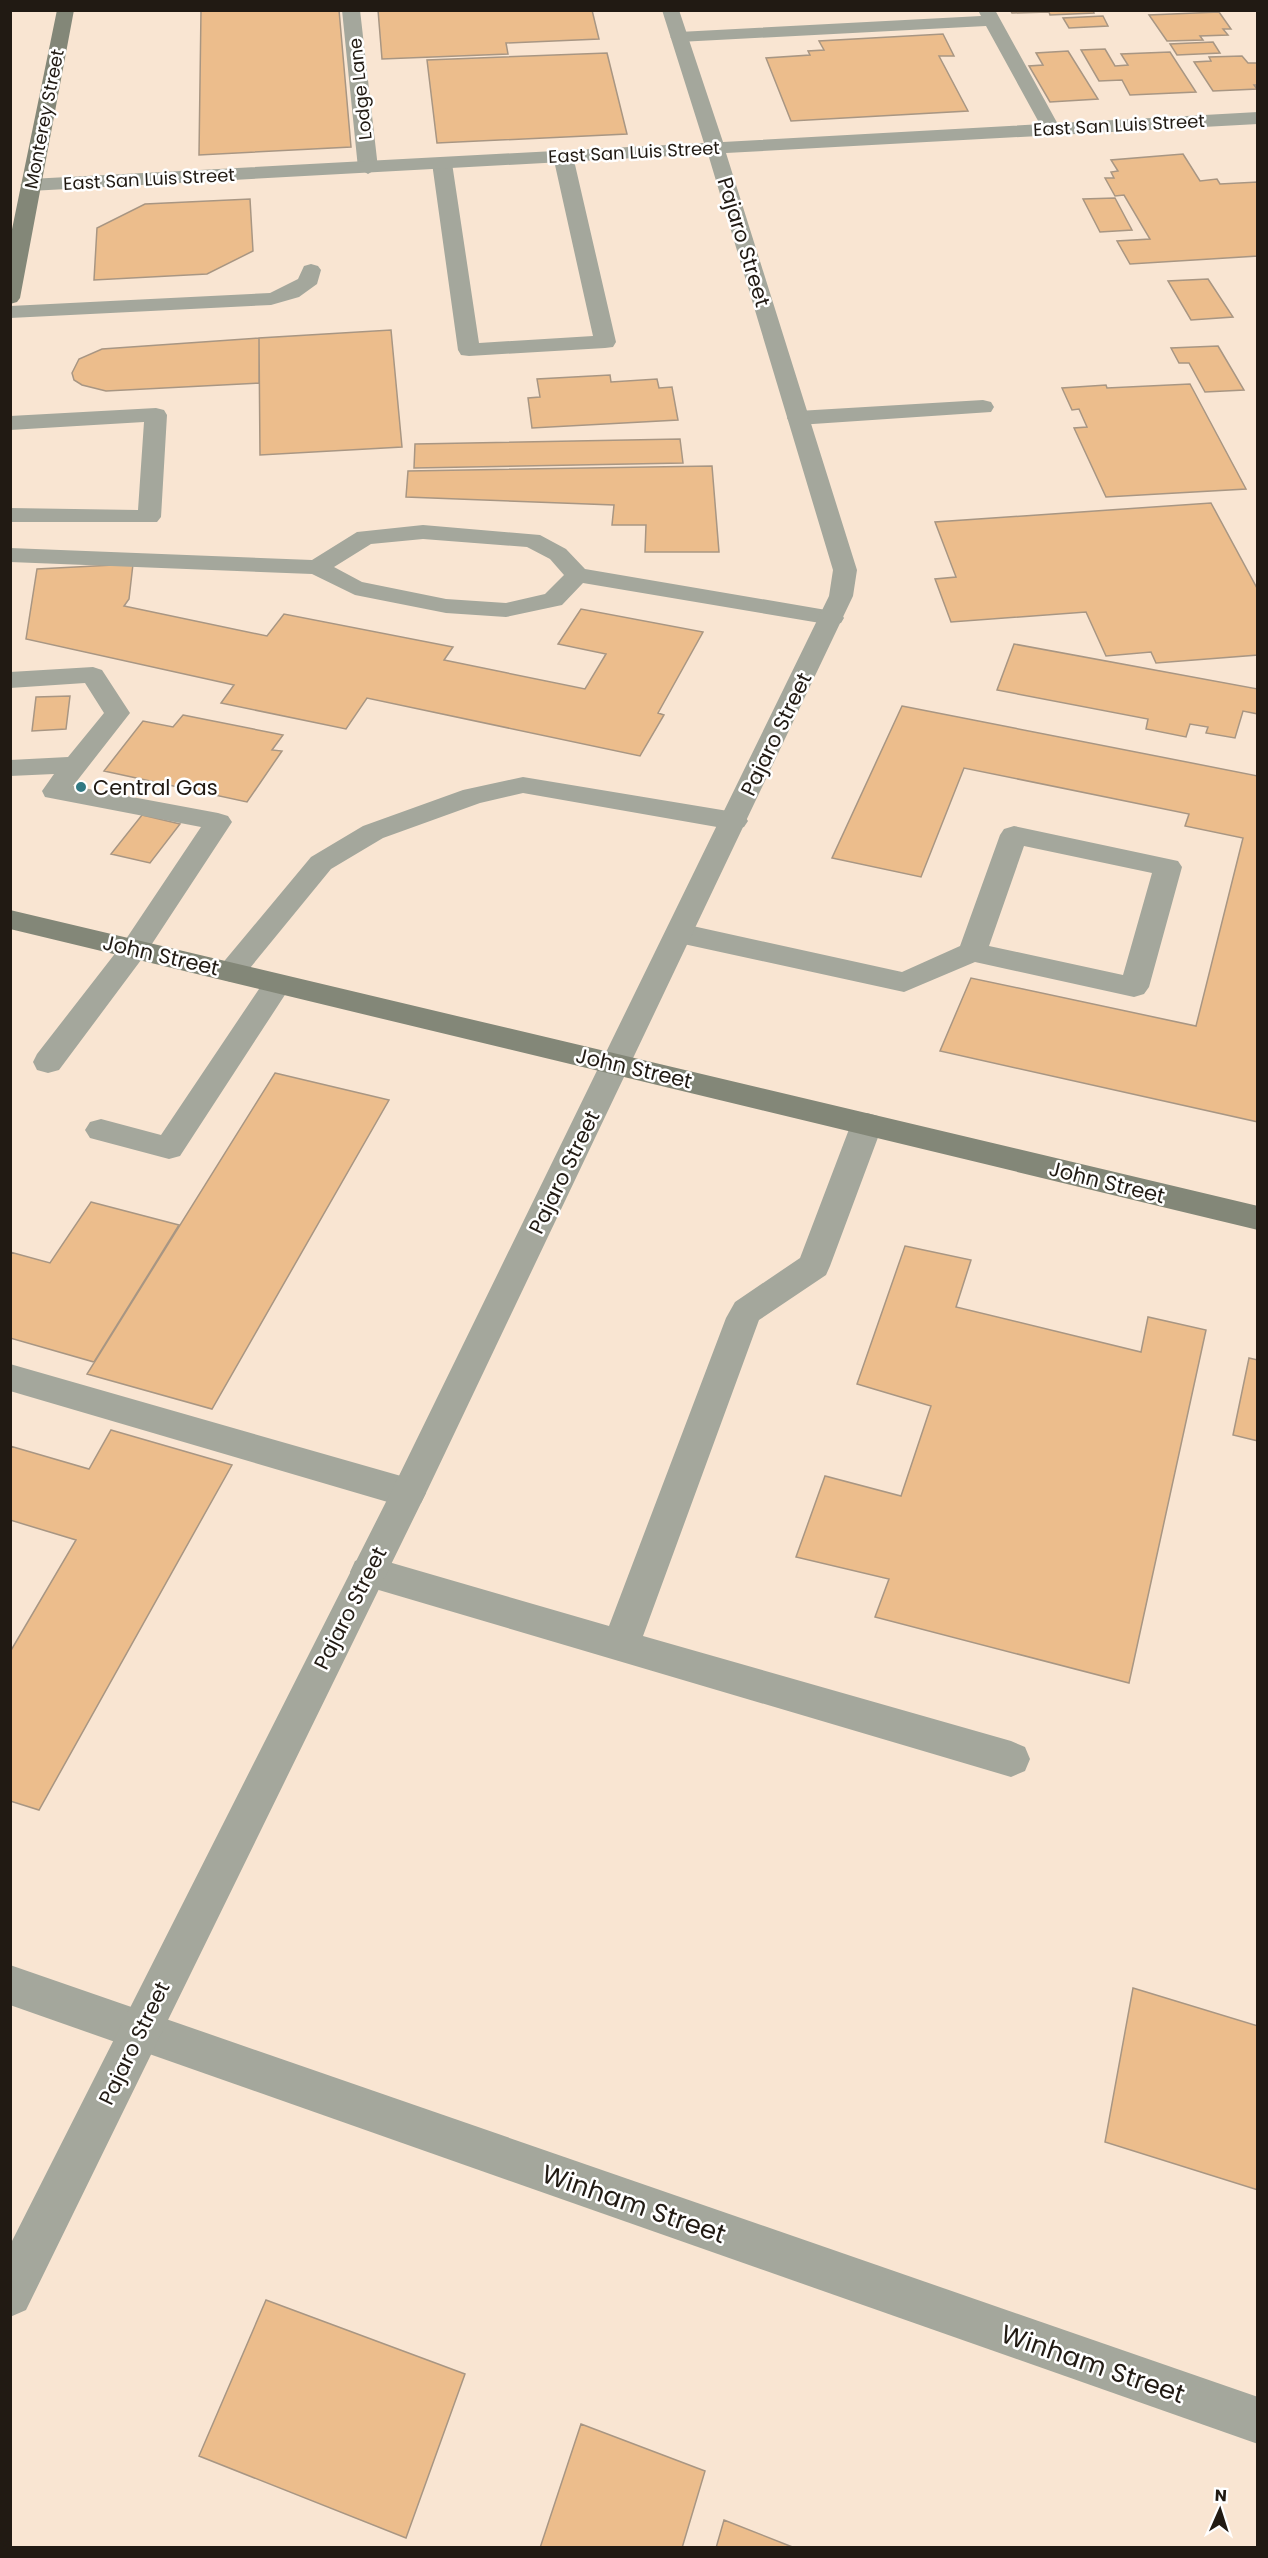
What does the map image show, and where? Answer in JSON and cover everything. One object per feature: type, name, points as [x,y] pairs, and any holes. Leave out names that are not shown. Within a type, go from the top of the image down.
[{"type":"main road","name":"Monterey Street","points":[[10,298],[20,186],[66,10]]},
{"type":"main road","name":"John Street","points":[[10,919],[1257,1218]]},
{"type":"street","name":"Lodge Lane","points":[[351,10],[368,168]]},
{"type":"street","name":"Pajaro Street","points":[[10,2294],[408,1493],[842,596],[845,570],[715,147],[670,10]]},
{"type":"street","points":[[679,37],[989,16],[1051,128]]},
{"type":"street","name":"East San Luis Street","points":[[20,186],[1257,118]]},
{"type":"street","points":[[442,163],[469,350],[605,342],[563,156]]},
{"type":"street","points":[[10,312],[271,298],[288,295],[301,288],[310,280],[311,270]]},
{"type":"street","points":[[798,418],[983,407]]},
{"type":"street","points":[[10,423],[156,415],[149,517],[10,514]]},
{"type":"street","points":[[317,567],[365,537],[423,532],[532,540],[558,554],[577,575],[832,618]]},
{"type":"street","points":[[10,555],[317,567],[355,588],[446,606],[506,610],[553,600],[577,575]]},
{"type":"street","points":[[10,680],[93,675],[117,712],[55,791],[218,822],[134,949],[48,1062]]},
{"type":"street","points":[[10,768],[75,765]]},
{"type":"street","points":[[231,972],[321,863],[373,832],[473,796],[523,785],[734,821]]},
{"type":"street","points":[[679,933],[904,982],[972,952],[1134,987],[1168,867],[1014,835],[972,952]]},
{"type":"street","points":[[101,1130],[169,1148],[277,984]]},
{"type":"street","points":[[621,1646],[743,1318],[747,1311],[814,1266],[867,1124]]},
{"type":"street","points":[[10,1377],[408,1493]]},
{"type":"street","points":[[368,1572],[1011,1760]]},
{"type":"street","name":"Winham Street","points":[[10,1985],[1257,2421]]},
{"type":"building","points":[[201,10],[339,10],[351,147],[199,155]]},
{"type":"building","points":[[378,10],[592,10],[599,39],[506,43],[508,54],[382,59]]},
{"type":"building","points":[[1010,10],[1093,10],[1094,13],[1050,15],[1049,12],[1012,13]]},
{"type":"building","points":[[1219,12],[1231,29],[1223,29],[1228,35],[1200,36],[1203,40],[1167,41],[1149,15]]},
{"type":"building","points":[[1103,16],[1108,26],[1069,28],[1063,18]]},
{"type":"building","points":[[943,34],[954,56],[939,56],[968,111],[791,121],[766,58],[810,55],[808,51],[824,50],[819,41]]},
{"type":"building","points":[[1213,42],[1220,53],[1177,55],[1170,44]]},
{"type":"building","points":[[1105,49],[1115,66],[1128,65],[1121,54],[1170,52],[1196,92],[1130,95],[1122,80],[1099,81],[1081,50]]},
{"type":"building","points":[[1068,51],[1098,99],[1050,102],[1029,66],[1043,65],[1036,53]]},
{"type":"building","points":[[607,53],[627,134],[437,143],[427,60]]},
{"type":"building","points":[[1242,56],[1248,63],[1258,63],[1258,85],[1254,85],[1257,89],[1213,91],[1194,62],[1211,61],[1209,57]]},
{"type":"building","points":[[1183,154],[1200,181],[1217,179],[1220,184],[1258,182],[1258,256],[1130,264],[1117,241],[1150,239],[1124,195],[1115,196],[1105,178],[1114,178],[1111,172],[1118,171],[1111,160]]},
{"type":"building","points":[[1115,198],[1132,230],[1100,232],[1083,199]]},
{"type":"building","points":[[250,199],[253,251],[207,274],[94,280],[97,228],[145,204]]},
{"type":"building","points":[[1208,279],[1233,317],[1191,320],[1168,281]]},
{"type":"building","points":[[391,330],[402,447],[260,455],[259,338]]},
{"type":"building","points":[[259,338],[259,383],[106,391],[82,385],[74,380],[72,373],[79,359],[102,349]]},
{"type":"building","points":[[1218,346],[1244,390],[1205,392],[1189,363],[1179,363],[1171,348]]},
{"type":"building","points":[[610,375],[611,382],[657,379],[659,388],[672,387],[678,420],[532,428],[528,398],[540,397],[537,379]]},
{"type":"building","points":[[1190,384],[1246,489],[1106,497],[1074,428],[1087,427],[1079,409],[1072,410],[1062,388]]},
{"type":"building","points":[[680,439],[683,463],[414,468],[415,444]]},
{"type":"building","points":[[712,466],[719,552],[645,552],[646,525],[612,525],[614,505],[406,497],[408,471]]},
{"type":"building","points":[[1211,503],[1258,590],[1258,655],[1156,663],[1151,652],[1106,656],[1086,612],[951,622],[935,579],[956,577],[935,522]]},
{"type":"building","points":[[133,564],[129,599],[124,606],[267,636],[284,614],[453,647],[444,660],[585,689],[606,654],[558,644],[581,609],[703,632],[658,713],[664,715],[640,756],[367,698],[346,729],[221,703],[234,685],[26,639],[37,569]]},
{"type":"building","points":[[1014,644],[1258,689],[1258,714],[1243,711],[1235,738],[1206,733],[1208,727],[1190,724],[1186,737],[1146,729],[1148,719],[997,690]]},
{"type":"building","points":[[70,696],[66,729],[32,731],[36,697]]},
{"type":"building","points":[[902,706],[1258,776],[1258,1122],[940,1051],[971,978],[1196,1026],[1243,838],[1185,826],[1189,814],[964,768],[921,877],[832,858]]},
{"type":"building","points":[[183,715],[283,735],[272,750],[282,751],[247,802],[104,771],[143,721],[173,727]]},
{"type":"building","points":[[142,815],[180,824],[150,863],[111,854]]},
{"type":"building","points":[[275,1073],[389,1100],[212,1409],[87,1374]]},
{"type":"building","points":[[91,1202],[179,1225],[94,1362],[10,1338],[10,1252],[50,1263]]},
{"type":"building","points":[[905,1246],[971,1260],[956,1307],[1141,1352],[1148,1317],[1206,1330],[1129,1683],[875,1617],[889,1579],[796,1557],[825,1476],[901,1496],[931,1406],[857,1384]]},
{"type":"building","points":[[1249,1358],[1258,1360],[1258,1441],[1233,1435]]},
{"type":"building","points":[[111,1430],[232,1465],[39,1810],[10,1801],[10,1652],[76,1540],[10,1520],[10,1446],[89,1469]]},
{"type":"building","points":[[1133,1988],[1258,2026],[1258,2190],[1105,2142]]},
{"type":"building","points":[[266,2300],[465,2374],[406,2538],[199,2456]]},
{"type":"building","points":[[581,2424],[705,2471],[682,2548],[540,2548]]},
{"type":"building","points":[[724,2520],[795,2548],[716,2548]]},
{"type":"place","name":"Central Gas","points":[[81,787]]}]
